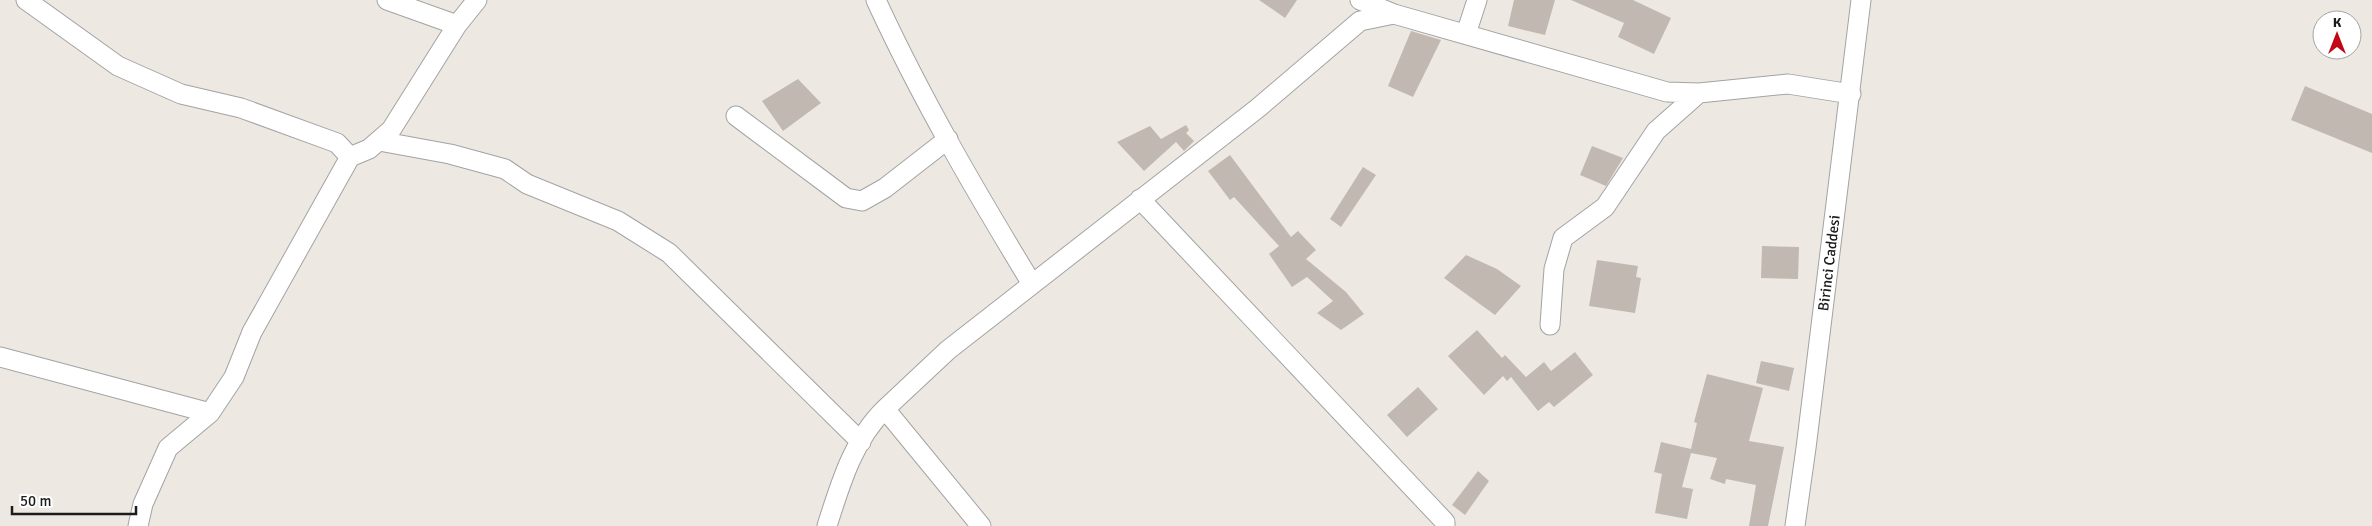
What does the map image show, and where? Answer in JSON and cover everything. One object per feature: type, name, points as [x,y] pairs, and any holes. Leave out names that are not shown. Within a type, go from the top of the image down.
[{"type":"street","points":[[26,0],[118,66],[181,94],[241,108],[337,143],[350,156]]},
{"type":"street","points":[[387,0],[457,25]]},
{"type":"street","points":[[138,526],[143,504],[168,448],[210,413],[234,377],[252,332],[350,156],[369,149],[391,130],[457,25],[477,0]]},
{"type":"street","points":[[876,0],[893,37],[948,139],[1032,284]]},
{"type":"street","points":[[1360,0],[1394,14],[1666,92],[1699,93],[1788,84],[1851,94]]},
{"type":"street","points":[[1466,34],[1478,0]]},
{"type":"street","name":"Birinci Caddesi","points":[[1795,526],[1851,94],[1861,0]]},
{"type":"street","points":[[828,526],[846,468],[877,417],[948,350],[1258,108],[1360,21],[1394,14]]},
{"type":"street","points":[[1550,325],[1554,269],[1563,238],[1605,207],[1656,131],[1699,93]]},
{"type":"street","points":[[736,116],[846,198],[862,201],[885,188],[948,139]]},
{"type":"street","points":[[379,141],[450,154],[505,169],[527,184],[618,221],[669,253],[861,442]]},
{"type":"street","points":[[1140,199],[1445,522],[1445,526]]},
{"type":"street","points":[[0,357],[210,413]]},
{"type":"street","points":[[885,409],[981,526]]},
{"type":"building","points":[[1259,0],[1297,0],[1285,18]]},
{"type":"building","points":[[1514,0],[1555,0],[1545,35],[1508,26]]},
{"type":"building","points":[[1571,0],[1633,0],[1671,18],[1654,54],[1618,37],[1624,23]]},
{"type":"building","points":[[1411,31],[1441,40],[1413,97],[1388,86]]},
{"type":"building","points":[[798,79],[821,103],[783,131],[762,101]]},
{"type":"building","points":[[2305,86],[2372,114],[2372,153],[2291,120]]},
{"type":"building","points":[[1186,125],[1189,130],[1186,133],[1194,141],[1184,151],[1176,142],[1144,171],[1117,142],[1150,126],[1161,139]]},
{"type":"building","points":[[1592,146],[1623,158],[1606,186],[1580,175]]},
{"type":"building","points":[[1230,155],[1291,237],[1298,231],[1316,250],[1306,259],[1346,292],[1364,314],[1341,330],[1317,313],[1333,301],[1307,277],[1292,287],[1269,254],[1279,246],[1234,197],[1230,200],[1208,171]]},
{"type":"building","points":[[1363,167],[1376,175],[1341,227],[1330,219]]},
{"type":"building","points":[[1762,246],[1799,247],[1798,279],[1761,278]]},
{"type":"building","points":[[1466,255],[1497,269],[1521,286],[1495,315],[1444,278]]},
{"type":"building","points":[[1597,260],[1638,266],[1636,277],[1641,278],[1635,313],[1589,306]]},
{"type":"building","points":[[1477,330],[1502,358],[1505,355],[1526,377],[1544,362],[1551,371],[1575,352],[1593,375],[1554,407],[1549,402],[1538,411],[1511,377],[1507,381],[1503,376],[1484,395],[1448,356]]},
{"type":"building","points":[[1761,361],[1794,368],[1789,391],[1756,383]]},
{"type":"building","points":[[1707,374],[1763,388],[1749,441],[1784,447],[1768,526],[1749,526],[1756,485],[1726,479],[1725,484],[1710,479],[1717,458],[1691,453],[1682,487],[1693,489],[1687,519],[1655,513],[1662,474],[1654,472],[1661,442],[1691,449],[1697,423],[1694,422]]},
{"type":"building","points":[[1418,387],[1438,409],[1407,437],[1387,415]]},
{"type":"building","points":[[1478,471],[1489,481],[1465,515],[1452,505]]}]
